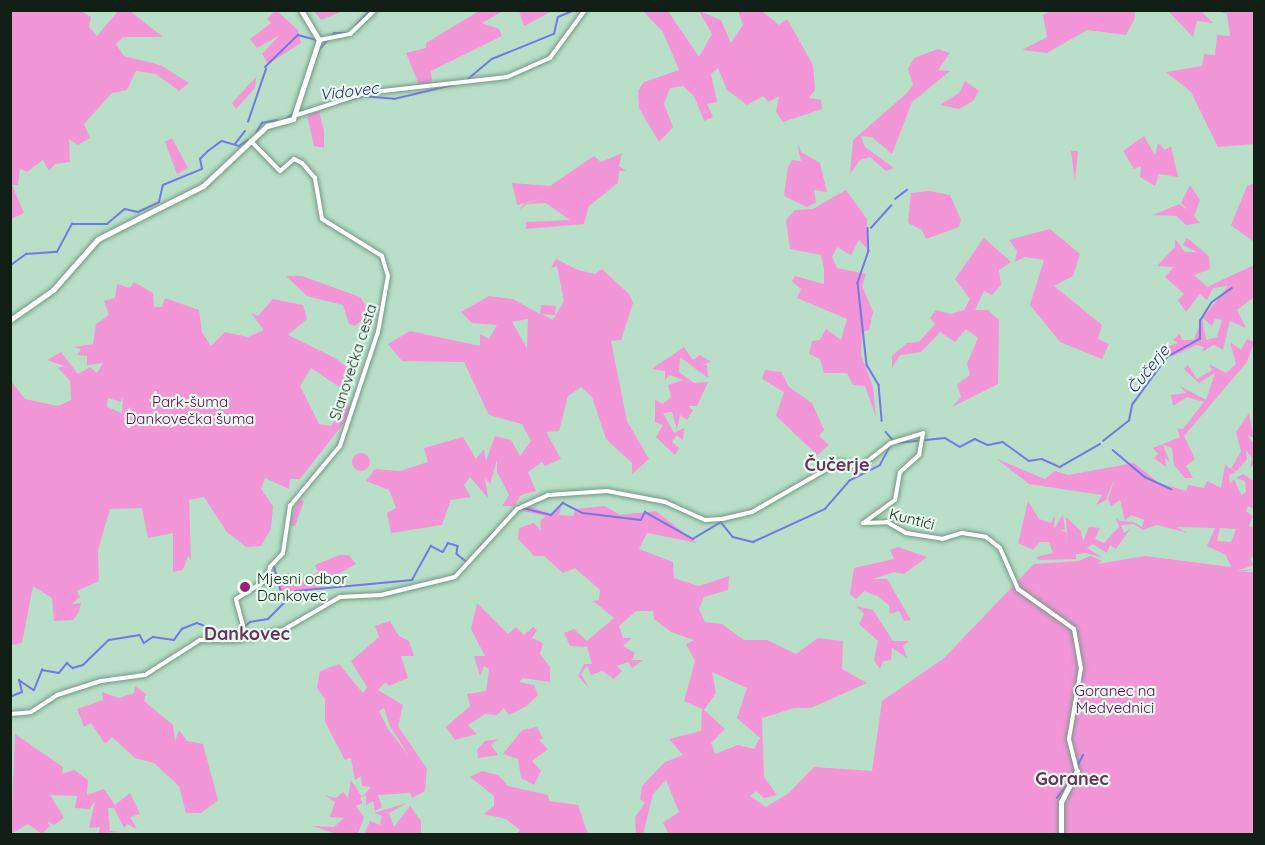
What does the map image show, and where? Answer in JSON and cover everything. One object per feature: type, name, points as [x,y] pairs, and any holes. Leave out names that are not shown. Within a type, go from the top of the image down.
[{"type":"main road","points":[[10,320],[53,290],[98,239],[207,184],[270,124],[287,124],[297,115],[299,90],[319,40],[301,10]]},
{"type":"main road","points":[[1061,834],[1061,802],[1076,768]]},
{"type":"street","points":[[319,40],[352,33],[375,10]]},
{"type":"street","points":[[297,115],[327,104],[468,80],[500,79],[545,62],[585,10]]},
{"type":"street","name":"Slanovečka cesta","points":[[244,633],[236,599],[267,580],[270,567],[283,553],[290,506],[340,446],[378,332],[388,276],[382,256],[322,219],[315,178],[302,162],[294,159],[280,171],[251,141]]},
{"type":"street","name":"Kuntići","points":[[244,633],[294,627],[340,597],[381,595],[457,576],[517,509],[548,495],[607,491],[718,520],[752,512],[830,467],[843,465],[860,467],[892,442],[924,436],[916,459],[902,468],[895,501],[863,523],[887,522],[906,533],[942,539],[962,533],[990,540],[1018,589],[1074,628],[1081,656],[1070,716],[1076,768]]},
{"type":"street","points":[[10,714],[31,712],[57,695],[101,681],[145,675],[200,640],[244,633]]},
{"type":"green space","points":[[11,10],[81,11],[91,17],[89,27],[97,36],[118,11],[130,11],[163,37],[123,37],[116,44],[124,56],[160,65],[189,83],[179,91],[156,74],[136,71],[127,90],[112,93],[84,124],[90,138],[78,145],[69,139],[70,162],[55,164],[49,171],[43,160],[27,172],[20,169],[18,185],[12,185],[24,213],[11,219]]},
{"type":"green space","points":[[276,10],[298,30],[301,43],[268,64],[262,54],[280,35],[257,48],[250,39],[271,23],[267,19]]},
{"type":"green space","points":[[314,11],[343,11],[321,20]]},
{"type":"green space","points":[[479,11],[503,11],[482,23],[499,29],[502,36],[431,71],[432,82],[420,87],[406,53],[426,48],[426,43]]},
{"type":"green space","points":[[519,11],[552,11],[524,26]]},
{"type":"green space","points":[[643,11],[668,11],[699,57],[712,34],[699,11],[721,20],[731,43],[743,25],[738,11],[762,11],[779,25],[787,19],[813,65],[815,90],[809,98],[821,100],[822,109],[783,122],[776,112],[779,96],[769,102],[763,96],[747,105],[727,90],[718,68],[711,74],[717,102],[707,104],[713,117],[704,121],[694,96],[683,86],[670,88],[664,104],[673,127],[659,142],[639,108],[638,91],[644,82],[679,70],[663,32]]},
{"type":"green space","points":[[1051,11],[1135,11],[1135,18],[1126,35],[1087,30],[1047,53],[1022,50],[1047,37],[1043,15]]},
{"type":"green space","points":[[1168,11],[1201,11],[1213,23],[1197,21],[1193,37]]},
{"type":"green space","points":[[1218,11],[1254,11],[1254,144],[1218,147],[1191,92],[1166,72],[1202,66],[1204,54],[1215,55],[1217,35],[1230,36],[1227,14]]},
{"type":"green space","points":[[938,49],[950,53],[938,70],[950,71],[912,102],[892,154],[872,137],[861,136],[865,147],[894,168],[886,171],[870,157],[860,160],[850,174],[853,140],[907,93],[913,85],[908,69],[914,58]]},
{"type":"green space","points":[[256,77],[255,88],[236,109],[232,103]]},
{"type":"green space","points":[[965,81],[979,91],[973,101],[959,109],[940,105],[959,93]]},
{"type":"green space","points":[[319,111],[324,131],[324,148],[314,146],[307,115]]},
{"type":"green space","points":[[1144,136],[1155,155],[1158,143],[1165,150],[1171,146],[1178,177],[1159,174],[1155,186],[1140,177],[1141,166],[1134,169],[1123,151]]},
{"type":"green space","points":[[172,138],[188,168],[177,174],[165,142]]},
{"type":"green space","points":[[797,142],[801,152],[820,163],[827,192],[814,190],[816,202],[807,207],[784,196],[788,167],[792,160],[801,161]]},
{"type":"green space","points":[[1071,151],[1078,151],[1075,181],[1072,159]]},
{"type":"green space","points":[[622,153],[619,166],[626,171],[619,171],[618,183],[589,206],[584,224],[526,229],[526,222],[570,220],[546,203],[527,204],[519,210],[524,204],[544,198],[517,205],[512,183],[550,186],[594,156],[601,162]]},
{"type":"green space","points":[[1254,183],[1254,242],[1231,225],[1247,186]]},
{"type":"green space","points":[[1190,185],[1200,200],[1194,216],[1200,223],[1186,225],[1176,216],[1153,215],[1179,204],[1188,210],[1181,203]]},
{"type":"green space","points":[[846,190],[867,219],[867,249],[859,240],[851,255],[837,247],[832,257],[837,268],[866,274],[862,286],[873,312],[869,330],[862,332],[861,355],[873,387],[876,417],[865,386],[853,385],[847,373],[824,373],[820,359],[809,354],[812,341],[820,340],[826,329],[841,340],[847,319],[797,298],[801,289],[792,281],[795,276],[824,284],[824,269],[821,255],[790,249],[786,220],[795,210],[813,209]]},
{"type":"green space","points":[[930,191],[950,195],[961,220],[959,227],[926,239],[922,230],[908,223],[911,193]]},
{"type":"green space","points":[[1050,229],[1080,254],[1073,276],[1054,286],[1102,325],[1098,339],[1109,344],[1102,359],[1060,342],[1030,305],[1044,260],[1025,257],[1015,262],[1017,251],[1009,240]]},
{"type":"green space","points":[[984,238],[1011,262],[999,270],[1001,285],[992,295],[984,291],[975,310],[988,310],[999,320],[998,384],[952,407],[961,397],[957,385],[970,375],[967,364],[978,338],[966,329],[955,342],[940,332],[921,352],[900,355],[892,368],[892,356],[907,343],[919,342],[935,324],[930,318],[936,310],[951,314],[964,310],[970,299],[955,279]]},
{"type":"green space","points":[[1187,238],[1209,256],[1210,269],[1194,275],[1207,287],[1254,265],[1254,297],[1237,310],[1246,328],[1230,321],[1223,350],[1214,345],[1202,352],[1204,347],[1196,345],[1173,356],[1166,347],[1178,343],[1173,340],[1180,334],[1182,340],[1194,340],[1202,318],[1206,340],[1217,337],[1222,320],[1215,319],[1212,326],[1203,318],[1228,286],[1213,288],[1207,300],[1200,294],[1186,312],[1178,300],[1184,294],[1165,277],[1174,267],[1157,266],[1175,247],[1175,239],[1185,252],[1197,252],[1183,245]]},
{"type":"green space","points":[[556,259],[578,270],[595,274],[602,269],[629,294],[633,303],[621,340],[611,341],[627,421],[649,459],[632,474],[632,463],[606,439],[592,397],[581,387],[568,396],[559,431],[546,432],[561,459],[545,466],[542,462],[528,472],[536,491],[521,495],[514,506],[502,506],[509,495],[497,472],[497,460],[490,484],[485,478],[488,498],[470,477],[464,485],[471,497],[451,500],[442,525],[391,533],[387,513],[396,508],[389,490],[366,481],[375,469],[400,471],[428,462],[424,448],[463,437],[476,459],[484,449],[486,461],[495,436],[511,440],[520,456],[531,441],[522,424],[489,415],[464,362],[402,361],[388,344],[410,331],[480,346],[480,334],[489,339],[497,325],[472,323],[461,312],[489,296],[513,299],[540,314],[541,305],[556,306],[555,315],[541,314],[553,320],[564,301],[557,266],[551,268]],"holes":[[[528,319],[527,348],[512,322]]]},
{"type":"green space","points":[[286,276],[302,276],[360,297],[366,306],[364,318],[355,326],[349,324],[343,305],[307,296]]},
{"type":"green space","name":"Park-šuma Dankovečka šuma","points":[[134,282],[153,293],[154,307],[162,307],[165,298],[199,310],[202,332],[211,346],[225,332],[248,337],[264,330],[251,313],[258,316],[273,299],[303,305],[307,319],[288,335],[335,358],[347,367],[345,391],[311,368],[300,386],[319,424],[331,426],[347,405],[352,406],[350,415],[300,479],[290,479],[289,489],[265,478],[261,489],[273,506],[271,529],[261,546],[246,547],[227,532],[204,497],[189,500],[191,560],[188,556],[183,570],[173,572],[173,533],[148,538],[142,508],[110,509],[98,550],[99,581],[77,591],[80,597],[72,604],[81,603],[79,612],[73,620],[54,621],[52,598],[33,586],[22,643],[11,645],[10,380],[25,399],[58,406],[71,400],[70,381],[58,368],[64,366],[47,360],[61,352],[78,374],[90,367],[97,373],[103,363],[87,365],[87,356],[77,355],[81,349],[74,347],[93,344],[96,324],[109,315],[104,301],[115,298],[117,284],[130,288]],"holes":[[[123,397],[122,413],[107,407],[108,398],[121,402]]]},
{"type":"green space","points":[[1247,339],[1254,342],[1247,362],[1184,436],[1195,459],[1186,466],[1193,478],[1185,478],[1174,465],[1172,448],[1163,445],[1170,462],[1165,458],[1166,467],[1154,458],[1158,454],[1153,448],[1180,437],[1177,428],[1183,429],[1204,402],[1187,397],[1173,406],[1171,395],[1186,393],[1180,386],[1206,400],[1215,373],[1199,383],[1184,369],[1188,365],[1197,379],[1212,370],[1209,364],[1226,373],[1236,364],[1230,342],[1241,350]]},
{"type":"green space","points":[[684,347],[693,360],[700,355],[711,362],[702,365],[707,365],[708,378],[680,357],[679,372],[694,383],[708,382],[697,406],[688,406],[693,410],[687,420],[680,415],[677,429],[672,412],[663,413],[674,433],[684,428],[683,441],[677,435],[672,442],[679,448],[675,455],[656,437],[663,425],[655,422],[655,400],[663,404],[671,397],[668,385],[683,380],[669,375],[665,380],[665,371],[652,369]]},
{"type":"green space","points":[[765,370],[781,372],[789,387],[812,403],[824,430],[819,436],[829,445],[817,455],[776,416],[784,392],[762,379]]},
{"type":"green space","points":[[1249,413],[1254,438],[1247,435],[1254,444],[1254,464],[1250,468],[1252,458],[1246,450],[1247,459],[1237,471],[1231,469],[1241,451],[1236,432]]},
{"type":"green space","points":[[361,453],[367,456],[370,462],[367,468],[361,471],[355,468],[352,462],[355,456]]},
{"type":"green space","name":"Goranec na Medvednici","points":[[997,459],[1045,479],[1055,471],[1068,475],[1134,463],[1159,483],[1186,491],[1188,485],[1204,488],[1207,481],[1221,488],[1225,465],[1236,472],[1229,475],[1230,484],[1234,479],[1241,495],[1246,492],[1245,481],[1236,478],[1243,474],[1254,481],[1254,509],[1248,506],[1246,511],[1253,516],[1249,526],[1254,528],[1254,556],[1250,559],[1254,565],[1237,571],[1254,569],[1243,572],[1254,572],[1254,834],[669,834],[663,823],[679,812],[666,780],[653,794],[643,834],[636,834],[635,817],[645,803],[640,799],[642,786],[665,762],[683,755],[669,739],[701,731],[702,709],[684,701],[695,661],[686,644],[694,640],[671,632],[654,619],[653,611],[636,611],[619,626],[623,638],[632,638],[623,646],[635,653],[632,660],[643,660],[632,668],[628,662],[617,666],[622,671],[614,679],[602,671],[591,675],[587,666],[581,674],[589,688],[578,676],[584,664],[592,664],[587,647],[570,646],[564,633],[574,629],[587,641],[614,618],[593,601],[599,600],[600,590],[575,568],[563,573],[544,556],[534,556],[518,539],[519,528],[534,523],[541,531],[540,521],[546,516],[519,510],[528,506],[552,514],[561,507],[559,515],[573,516],[576,509],[605,506],[620,515],[656,511],[697,543],[647,533],[639,549],[673,562],[674,578],[699,586],[729,576],[728,590],[704,597],[699,609],[705,622],[722,624],[744,640],[767,640],[796,654],[818,638],[843,641],[842,669],[867,683],[811,708],[794,708],[762,718],[764,777],[777,795],[764,798],[756,791],[750,796],[766,807],[789,793],[814,767],[872,771],[882,701],[944,658],[1034,564],[1078,561],[1091,556],[1102,561],[1097,564],[1145,556],[1231,567],[1226,555],[1207,546],[1215,528],[1176,527],[1188,533],[1157,525],[1143,530],[1134,524],[1121,525],[1124,533],[1130,529],[1116,549],[1110,545],[1107,553],[1093,544],[1087,548],[1103,558],[1086,553],[1076,554],[1076,559],[1039,560],[1036,557],[1053,553],[1049,542],[1040,542],[1033,550],[1018,543],[1028,501],[1039,519],[1051,523],[1055,516],[1054,529],[1063,514],[1065,530],[1060,530],[1066,532],[1067,544],[1066,517],[1081,531],[1083,541],[1089,527],[1100,528],[1095,539],[1104,543],[1119,527],[1116,518],[1120,521],[1134,522],[1142,527],[1144,520],[1131,515],[1125,521],[1120,500],[1111,506],[1108,499],[1115,478],[1106,500],[1096,505],[1102,495],[1029,484]],"holes":[[[1220,528],[1236,529],[1231,542],[1217,541]],[[712,672],[747,688],[737,718],[760,738],[754,749],[738,745],[715,754],[711,743],[725,729],[704,710],[716,693]]]},
{"type":"green space","points":[[299,499],[304,501],[295,526],[288,525]]},
{"type":"green space","points":[[898,547],[927,557],[904,574],[894,572],[873,579],[887,579],[911,620],[904,621],[899,611],[890,614],[889,605],[877,596],[864,591],[856,599],[850,594],[854,568],[894,559],[890,550]]},
{"type":"green space","points":[[339,555],[349,555],[356,564],[329,579],[331,585],[284,596],[278,584],[287,573],[303,581],[318,572],[315,565]]},
{"type":"green space","points":[[477,603],[508,634],[516,627],[524,635],[533,627],[537,630],[532,638],[543,643],[540,654],[550,667],[550,682],[523,678],[519,682],[534,685],[538,695],[527,706],[509,715],[504,708],[497,715],[485,714],[468,725],[477,734],[455,740],[446,727],[470,706],[467,694],[486,691],[489,669],[484,666],[480,676],[474,656],[485,656],[471,629]]},
{"type":"green space","points":[[856,606],[873,610],[893,641],[909,641],[903,646],[907,658],[892,648],[891,660],[883,661],[880,669],[874,660],[878,641],[859,624],[864,614]]},
{"type":"green space","points":[[390,621],[399,636],[409,641],[414,656],[401,656],[408,678],[389,686],[386,682],[378,690],[403,705],[398,726],[427,769],[425,791],[412,798],[410,793],[378,795],[382,807],[375,811],[373,801],[366,805],[366,795],[362,797],[371,787],[362,786],[361,776],[355,780],[351,758],[345,760],[325,722],[325,699],[317,688],[320,671],[339,664],[363,693],[367,687],[351,661],[379,637],[375,626]],"holes":[[[384,708],[390,726],[409,756],[388,729],[379,711]]]},
{"type":"green space","points":[[135,686],[146,694],[144,701],[173,725],[175,741],[179,730],[187,741],[203,744],[218,800],[201,813],[186,813],[179,786],[154,763],[135,758],[112,737],[105,744],[91,723],[84,727],[77,709],[103,700],[102,692],[119,698],[134,693]]},
{"type":"green space","points":[[537,727],[543,738],[539,740],[548,749],[532,761],[541,771],[534,785],[521,778],[518,759],[503,754],[522,730]]},
{"type":"green space","points":[[15,734],[63,767],[62,774],[74,770],[88,780],[87,795],[104,789],[115,805],[130,793],[140,814],[130,817],[137,829],[127,824],[124,828],[114,808],[108,808],[110,831],[121,832],[99,833],[100,827],[89,828],[95,801],[89,809],[75,808],[77,796],[50,795],[64,818],[54,825],[47,821],[50,826],[42,834],[28,824],[11,834]]},
{"type":"green space","points":[[498,739],[491,745],[498,755],[478,758],[477,750],[485,741]]},
{"type":"green space","points":[[482,771],[498,775],[508,786],[548,795],[549,801],[578,805],[588,834],[517,834],[520,830],[506,819],[484,814],[494,806],[494,796],[470,777]]},
{"type":"green space","points":[[351,780],[362,797],[360,798],[363,803],[356,806],[364,817],[358,834],[336,834],[313,826],[334,827],[344,818],[330,817],[335,802],[324,795],[336,798],[343,792],[348,798]]},
{"type":"green space","points":[[407,803],[389,813],[394,827],[410,806],[421,821],[421,834],[365,833],[370,821],[380,825],[382,816],[374,813]]},
{"type":"waterway","points":[[356,25],[370,10]]},
{"type":"waterway","name":"Vidovec","points":[[468,79],[492,59],[554,34],[558,17],[575,10]]},
{"type":"waterway","points":[[310,76],[318,51],[334,33],[349,33]]},
{"type":"waterway","points":[[265,67],[298,35],[317,40]]},
{"type":"waterway","points":[[248,122],[266,69]]},
{"type":"waterway","name":"Vidovec","points":[[336,104],[362,96],[394,99],[453,85]]},
{"type":"waterway","name":"Vidovec","points":[[310,109],[329,104]]},
{"type":"waterway","points":[[286,119],[294,113]]},
{"type":"waterway","points":[[256,133],[262,123],[277,120]]},
{"type":"waterway","points":[[235,144],[245,131]]},
{"type":"waterway","points":[[10,275],[11,265],[26,254],[57,252],[72,224],[107,224],[125,209],[138,212],[159,202],[163,185],[202,169],[200,159],[222,141],[239,146],[248,140]]},
{"type":"waterway","points":[[895,199],[907,190]]},
{"type":"waterway","points":[[871,228],[891,206]]},
{"type":"waterway","points":[[868,228],[869,251],[858,283],[867,365],[879,385],[882,421]]},
{"type":"waterway","name":"Čučerje","points":[[1103,441],[1129,421],[1132,405],[1167,357],[1200,339],[1200,321],[1212,302],[1232,288]]},
{"type":"waterway","points":[[886,432],[893,440]]},
{"type":"waterway","name":"Čučerje","points":[[897,443],[945,438],[960,447],[975,439],[988,445],[1003,442],[1029,461],[1042,459],[1060,467],[1100,444]]},
{"type":"waterway","name":"Čučerje","points":[[523,508],[551,515],[563,503],[583,513],[641,520],[645,512],[693,539],[721,522],[733,537],[753,542],[825,509],[849,481],[880,465],[890,446]]},
{"type":"waterway","points":[[1113,450],[1145,477],[1171,489]]},
{"type":"waterway","name":"Čučerje","points":[[478,549],[495,531]]},
{"type":"waterway","name":"Čučerje","points":[[10,697],[22,692],[19,680],[34,690],[42,670],[59,673],[67,663],[73,668],[83,665],[109,640],[140,635],[144,643],[153,637],[174,640],[182,629],[197,623],[233,636],[250,622],[268,619],[296,591],[412,580],[431,546],[443,552],[448,543],[458,546],[457,554],[467,562]]},
{"type":"waterway","points":[[274,565],[283,599]]},
{"type":"waterway","points":[[1078,765],[1083,755]]},
{"type":"waterway","points":[[1070,780],[1075,769]]},
{"type":"waterway","points":[[1057,798],[1068,784]]},
{"type":"place","name":"Mjesni odbor Dankovec","points":[[245,587]]},
{"type":"district","name":"Čučerje","points":[[837,465]]},
{"type":"district","name":"Dankovec","points":[[247,634]]},
{"type":"district","name":"Goranec","points":[[1072,779]]}]
